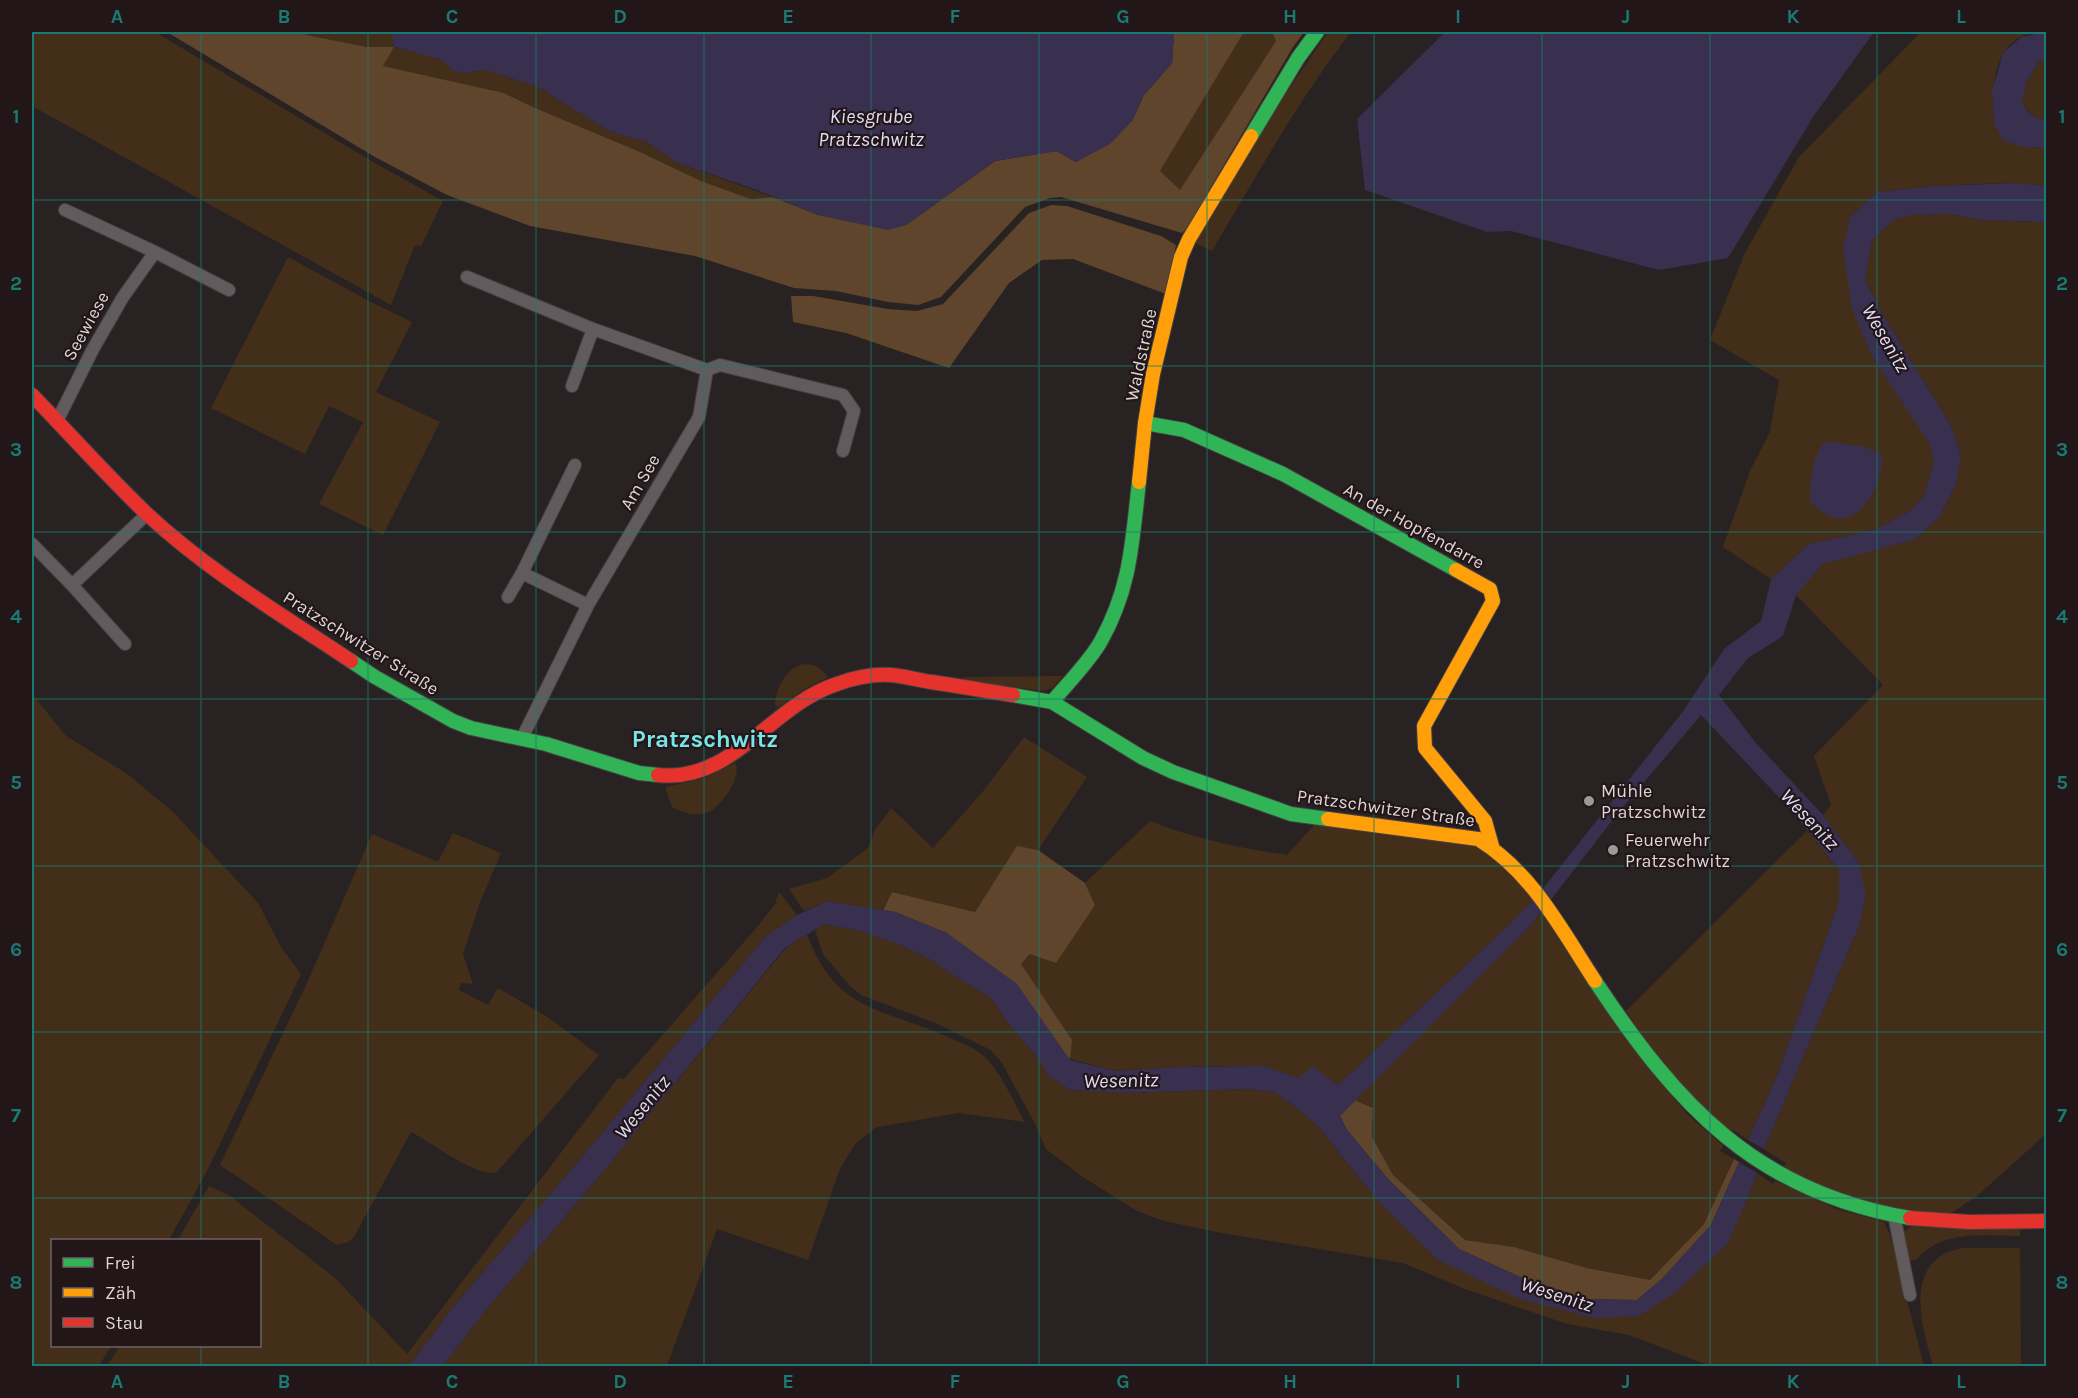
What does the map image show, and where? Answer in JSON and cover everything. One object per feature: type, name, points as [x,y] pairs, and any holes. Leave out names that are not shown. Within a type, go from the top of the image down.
[{"type":"street","name":"Waldstraße","points":[[1052,702],[1100,643],[1124,594],[1130,565],[1145,423],[1153,374],[1181,257],[1188,239],[1298,58],[1317,32]]},
{"type":"street","points":[[65,210],[229,290]]},
{"type":"street","name":"Seewiese","points":[[57,421],[93,349],[123,297],[154,252]]},
{"type":"street","points":[[467,277],[593,328],[707,370],[720,365],[843,395],[854,411],[843,452]]},
{"type":"street","points":[[572,386],[593,328]]},
{"type":"street","name":"Am See","points":[[522,738],[588,605],[699,417],[707,370]]},
{"type":"street","name":"Pratzschwitzer Straße","points":[[32,395],[147,514],[193,552],[252,595],[375,677],[471,728],[522,738],[655,777],[679,776],[717,766],[741,750],[788,710],[818,691],[837,683],[868,676],[890,675],[1052,702],[1143,758],[1173,772],[1291,814],[1478,839],[1492,846],[1507,859],[1549,908],[1619,1018],[1692,1107],[1727,1139],[1802,1186],[1829,1197],[1894,1215]]},
{"type":"street","name":"An der Hopfendarre","points":[[1145,423],[1184,430],[1283,474],[1490,589],[1493,601],[1424,726],[1425,748],[1485,821],[1492,846]]},
{"type":"street","points":[[508,597],[575,465]]},
{"type":"street","points":[[72,585],[147,514]]},
{"type":"street","points":[[32,544],[125,644]]},
{"type":"street","points":[[522,573],[588,605]]},
{"type":"street","points":[[1910,1295],[1894,1215],[1960,1223],[2046,1221]]},
{"type":"shaded area","points":[[32,32],[155,32],[443,201],[421,246],[415,245],[391,305],[32,106]]},
{"type":"shaded area","points":[[167,32],[300,32],[367,47],[394,47],[383,66],[504,93],[701,181],[751,199],[773,197],[818,215],[906,225],[995,161],[1057,151],[1076,162],[1132,121],[1144,95],[1172,63],[1174,32],[1244,32],[1160,171],[1180,190],[1276,41],[1272,32],[1304,32],[1182,233],[1061,197],[1050,198],[1025,207],[941,297],[918,305],[888,302],[836,291],[794,288],[695,256],[530,226],[447,195],[375,157]]},
{"type":"shaded area","points":[[300,32],[391,32],[394,47],[442,60],[453,71],[468,73],[485,70],[536,86],[609,131],[647,142],[677,163],[773,197],[751,199],[701,181],[504,93],[383,66],[393,47],[367,47]]},
{"type":"shaded area","points":[[1244,32],[1272,32],[1276,41],[1180,191],[1160,171]]},
{"type":"shaded area","points":[[1328,32],[1351,32],[1295,112],[1212,251],[1194,242],[1255,139]]},
{"type":"shaded area","points":[[1921,32],[2043,32],[2020,37],[2010,44],[2003,54],[1995,76],[1993,112],[1994,123],[2026,148],[2046,147],[2046,186],[2017,183],[1976,184],[1877,192],[1850,217],[1873,358],[1929,442],[1934,462],[1924,496],[1910,511],[1874,530],[1809,544],[1771,579],[1723,547],[1750,471],[1770,432],[1779,380],[1710,340],[1745,253],[1799,157]]},
{"type":"shaded area","points":[[2046,59],[2046,120],[2032,115],[2022,102],[2027,81],[2039,61]]},
{"type":"shaded area","points":[[1051,205],[1067,206],[1161,236],[1176,245],[1166,294],[1073,259],[1042,260],[1009,283],[949,368],[846,333],[793,322],[791,296],[813,296],[888,309],[917,311],[943,304],[1029,213]]},
{"type":"shaded area","points":[[1948,214],[1981,220],[2042,222],[2046,220],[2046,1134],[1977,1196],[1950,1214],[1893,1208],[1816,1184],[1784,1167],[1786,1163],[1764,1149],[1859,926],[1859,863],[1823,815],[1831,805],[1814,756],[1883,685],[1796,595],[1823,563],[1913,540],[1939,518],[1956,484],[1961,455],[1951,426],[1882,313],[1865,280],[1872,240],[1894,220],[1911,215]]},
{"type":"shaded area","points":[[288,257],[412,322],[376,392],[440,422],[383,535],[319,504],[363,422],[329,406],[305,454],[211,408]]},
{"type":"shaded area","points":[[804,664],[818,667],[828,677],[778,707],[775,704],[776,698],[783,679],[792,669]]},
{"type":"shaded area","points":[[1063,676],[1052,688],[1043,691],[964,680],[963,677]]},
{"type":"shaded area","points":[[32,694],[66,736],[126,773],[172,811],[258,903],[281,947],[301,974],[208,1169],[170,1239],[51,1239],[51,1347],[110,1347],[99,1366],[32,1366]]},
{"type":"shaded area","points":[[1024,737],[1087,777],[1038,850],[1017,847],[975,912],[892,892],[882,910],[827,901],[804,911],[789,889],[827,878],[868,848],[875,830],[891,808],[933,848],[985,789]]},
{"type":"shaded area","points":[[735,763],[737,769],[733,783],[724,798],[713,809],[694,814],[672,807],[666,787],[705,778]]},
{"type":"shaded area","points":[[1150,821],[1218,842],[1287,855],[1315,824],[1472,845],[1497,860],[1533,900],[1338,1085],[1298,1078],[1263,1066],[1178,1067],[1115,1071],[1070,1059],[1071,1040],[1021,964],[1030,954],[1095,905],[1085,883]]},
{"type":"shaded area","points":[[1807,831],[1839,870],[1839,901],[1778,1074],[1748,1140],[1733,1130],[1731,1133],[1697,1103],[1658,1059],[1626,1011]]},
{"type":"shaded area","points":[[453,833],[501,853],[479,905],[463,954],[473,984],[461,983],[459,990],[488,1005],[498,988],[546,1016],[599,1055],[497,1172],[477,1170],[466,1165],[411,1132],[354,1237],[348,1242],[337,1245],[220,1165],[307,983],[372,834],[438,862]]},
{"type":"shaded area","points":[[1017,846],[1038,850],[1085,883],[1095,905],[1056,963],[1030,954],[1021,964],[1072,1040],[1070,1059],[947,933],[895,912],[883,910],[892,892],[975,912]]},
{"type":"shaded area","points":[[779,892],[797,915],[766,936],[577,1163],[453,1307],[409,1366],[107,1366],[119,1347],[261,1347],[261,1239],[179,1239],[209,1186],[230,1196],[335,1278],[407,1354],[618,1078],[624,1079],[775,904]]},
{"type":"shaded area","points":[[1542,911],[1653,1074],[1687,1114],[1723,1146],[1720,1151],[1734,1159],[1704,1224],[1650,1280],[1587,1268],[1514,1247],[1465,1240],[1393,1175],[1372,1137],[1373,1108],[1354,1100],[1529,927]]},
{"type":"shaded area","points":[[824,924],[860,931],[898,944],[928,958],[990,997],[1011,1027],[1035,1054],[1049,1076],[1070,1090],[1125,1093],[1248,1089],[1274,1092],[1317,1125],[1376,1199],[1438,1260],[1639,1316],[1746,1202],[1757,1173],[1773,1184],[1775,1181],[1836,1209],[1884,1222],[1890,1235],[1924,1366],[1711,1366],[1629,1335],[1567,1324],[1465,1289],[1403,1263],[1217,1232],[1164,1221],[1137,1211],[1083,1177],[1046,1149],[1002,1063],[991,1050],[938,1024],[861,995],[849,985],[823,954],[815,930]]},
{"type":"shaded area","points":[[807,934],[818,960],[832,979],[847,993],[863,1004],[969,1046],[987,1059],[999,1075],[1025,1122],[959,1113],[877,1127],[855,1144],[839,1171],[808,1260],[717,1229],[667,1366],[443,1366],[486,1310],[607,1167],[785,949]]},
{"type":"shaded area","points":[[1354,1100],[1373,1108],[1372,1137],[1393,1175],[1465,1240],[1514,1247],[1587,1268],[1650,1280],[1704,1224],[1734,1159],[1739,1162],[1711,1225],[1662,1279],[1637,1300],[1587,1299],[1522,1278],[1459,1249],[1388,1179],[1347,1130],[1340,1116]]},
{"type":"shaded area","points":[[1911,1226],[2020,1228],[2020,1236],[1964,1236],[1938,1243],[1916,1260],[1908,1261],[1903,1244],[1904,1232]]},
{"type":"shaded area","points":[[1962,1248],[2020,1248],[2021,1366],[1933,1366],[1922,1322],[1921,1290],[1932,1264],[1946,1253]]},
{"type":"water","name":"Kiesgrube Pratzschwitz","points":[[391,32],[1174,32],[1172,63],[1144,95],[1132,121],[1110,144],[1076,162],[1057,151],[995,161],[906,225],[888,230],[818,215],[757,190],[677,163],[647,142],[609,131],[536,86],[485,70],[468,73],[453,71],[442,60],[394,47]]},
{"type":"water","points":[[1445,32],[1874,32],[1813,117],[1728,258],[1659,270],[1511,231],[1487,232],[1365,190],[1357,119]]},
{"type":"water","points":[[2046,32],[2046,59],[2039,61],[2027,81],[2022,102],[2031,115],[2046,120],[2046,147],[2026,148],[2003,140],[1994,123],[1992,91],[2003,53],[2021,37]]},
{"type":"water","name":"Wesenitz","points":[[2017,183],[2046,186],[2046,220],[2043,222],[1981,220],[1948,214],[1911,215],[1894,220],[1872,240],[1865,280],[1882,313],[1951,426],[1961,455],[1956,484],[1939,518],[1913,540],[1823,564],[1796,595],[1783,636],[1748,658],[1719,695],[1756,743],[1823,815],[1859,863],[1866,895],[1859,926],[1764,1149],[1748,1140],[1778,1074],[1839,901],[1839,870],[1790,809],[1701,715],[1618,813],[1550,901],[1541,891],[1684,710],[1724,649],[1761,621],[1771,579],[1809,544],[1874,530],[1910,511],[1924,496],[1934,462],[1929,443],[1873,358],[1852,309],[1843,249],[1850,217],[1877,192],[1935,186]]},
{"type":"water","points":[[1834,442],[1865,447],[1882,455],[1877,485],[1870,499],[1850,516],[1837,518],[1824,513],[1810,501],[1816,456],[1824,443]]},
{"type":"water","name":"Wesenitz","points":[[1533,900],[1542,911],[1529,927],[1340,1116],[1347,1130],[1388,1179],[1459,1249],[1522,1278],[1587,1299],[1637,1300],[1662,1279],[1711,1225],[1739,1162],[1757,1173],[1727,1244],[1676,1292],[1639,1316],[1593,1318],[1520,1299],[1438,1260],[1376,1199],[1317,1125],[1274,1092],[1248,1089],[1125,1093],[1070,1090],[1049,1076],[1035,1054],[1011,1027],[990,997],[928,958],[898,944],[860,931],[824,924],[784,949],[607,1167],[486,1310],[443,1366],[409,1366],[453,1307],[577,1163],[766,936],[797,915],[827,901],[895,912],[947,933],[1017,984],[1070,1060],[1115,1071],[1178,1067],[1264,1066],[1298,1078],[1313,1066],[1338,1085]]},
{"type":"traffic: fast","points":[[1251,136],[1298,58],[1317,32]]},
{"type":"traffic: fast","points":[[1145,423],[1184,430],[1283,474],[1456,570]]},
{"type":"traffic: fast","points":[[1052,702],[1096,649],[1119,602],[1129,564],[1139,482]]},
{"type":"traffic: fast","points":[[351,661],[453,721],[471,728],[546,744],[639,773],[658,775]]},
{"type":"traffic: fast","points":[[1013,695],[1052,702],[1143,758],[1173,772],[1291,814],[1328,819]]},
{"type":"traffic: fast","points":[[1595,981],[1657,1067],[1690,1104],[1726,1136],[1764,1164],[1807,1187],[1856,1205],[1910,1218]]},
{"type":"traffic: slow","points":[[1139,482],[1153,374],[1181,257],[1189,239],[1251,136]]},
{"type":"traffic: slow","points":[[1456,570],[1490,589],[1493,601],[1424,726],[1425,748],[1485,821],[1492,846]]},
{"type":"traffic: slow","points":[[1328,819],[1478,839],[1497,852],[1530,885],[1595,981]]},
{"type":"traffic: jam","points":[[32,395],[118,485],[170,535],[246,592],[351,661]]},
{"type":"traffic: jam","points":[[658,775],[685,774],[708,767],[730,755],[813,694],[856,678],[877,675],[896,676],[1013,695]]},
{"type":"traffic: jam","points":[[1910,1218],[1969,1222],[2046,1221]]},
{"type":"place","name":"Mühle Pratzschwitz","points":[[1589,801]]},
{"type":"place","name":"Feuerwehr Pratzschwitz","points":[[1613,850]]},
{"type":"district","name":"Pratzschwitz","points":[[705,739]]}]
